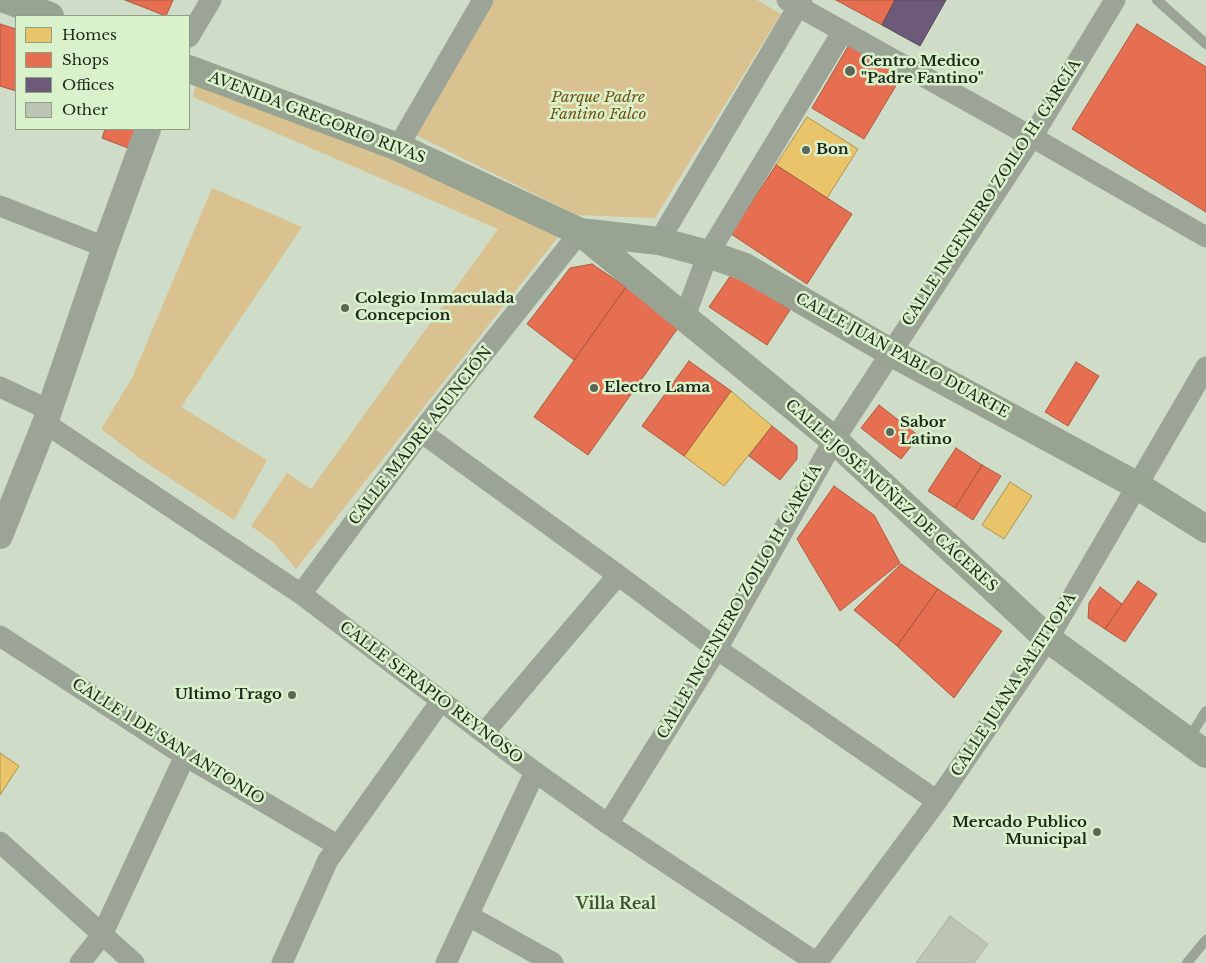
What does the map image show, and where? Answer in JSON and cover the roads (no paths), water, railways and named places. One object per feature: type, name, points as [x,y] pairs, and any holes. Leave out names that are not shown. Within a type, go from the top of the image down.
[{"type":"main road","points":[[7,0],[47,15]]},
{"type":"main road","name":"AVENIDA GREGORIO RIVAS","points":[[190,69],[398,146],[580,232]]},
{"type":"main road","name":"CALLE JUAN PABLO DUARTE","points":[[580,232],[658,241],[708,254],[745,267],[890,352],[1138,486],[1206,530]]},
{"type":"main road","name":"CALLE JOSÉ NÚÑEZ DE CÁCERES","points":[[580,232],[685,316],[834,440],[1048,639],[1197,747]]},
{"type":"street","points":[[190,34],[211,0]]},
{"type":"street","points":[[398,146],[483,0]]},
{"type":"street","name":"CALLE INGENIERO ZOILO H. GARCÍA","points":[[608,824],[716,649],[834,440],[1032,137],[1114,0]]},
{"type":"street","points":[[658,241],[795,2],[1206,237]]},
{"type":"street","points":[[685,316],[708,254],[843,31]]},
{"type":"street","points":[[0,536],[47,417],[105,247],[148,130]]},
{"type":"street","points":[[0,206],[105,247]]},
{"type":"street","name":"CALLE MADRE ASUNCIÓN","points":[[301,594],[421,432],[580,232]]},
{"type":"street","name":"CALLE JUANA SALTITOPA","points":[[817,963],[937,801],[1048,639],[1206,367]]},
{"type":"street","name":"CALLE SERAPIO REYNOSO","points":[[0,386],[301,594],[535,772],[608,824],[817,963]]},
{"type":"street","points":[[421,432],[618,575],[716,649],[937,801]]},
{"type":"street","points":[[484,733],[618,575]]},
{"type":"street","name":"CALLE 1 DE SAN ANTONIO","points":[[0,636],[185,756],[337,845]]},
{"type":"street","points":[[282,963],[328,860],[337,845],[441,701]]},
{"type":"street","points":[[80,963],[102,935],[185,756]]},
{"type":"street","points":[[446,963],[535,772]]},
{"type":"street","points":[[0,842],[134,963]]},
{"type":"street","points":[[469,916],[553,963]]},
{"type":"lane","points":[[1157,0],[1206,44]]},
{"type":"lane","points":[[1197,747],[1206,711]]},
{"type":"lane","points":[[1187,963],[1206,940]]},
{"type":"place","name":"Centro Medico \"Padre Fantino\"","points":[[850,71]]},
{"type":"place","name":"Bon","points":[[806,150]]},
{"type":"place","name":"Colegio Inmaculada Concepcion","points":[[345,308]]},
{"type":"place","name":"Electro Lama","points":[[594,388]]},
{"type":"place","name":"Sabor Latino","points":[[890,432]]},
{"type":"place","name":"Ultimo Trago","points":[[292,695]]},
{"type":"place","name":"Mercado Publico Municipal","points":[[1097,832]]},
{"type":"district","name":"Villa Real","points":[[616,904]]},
{"type":"park label","name":"Parque Padre Fantino Falco","points":[[598,106]]}]
